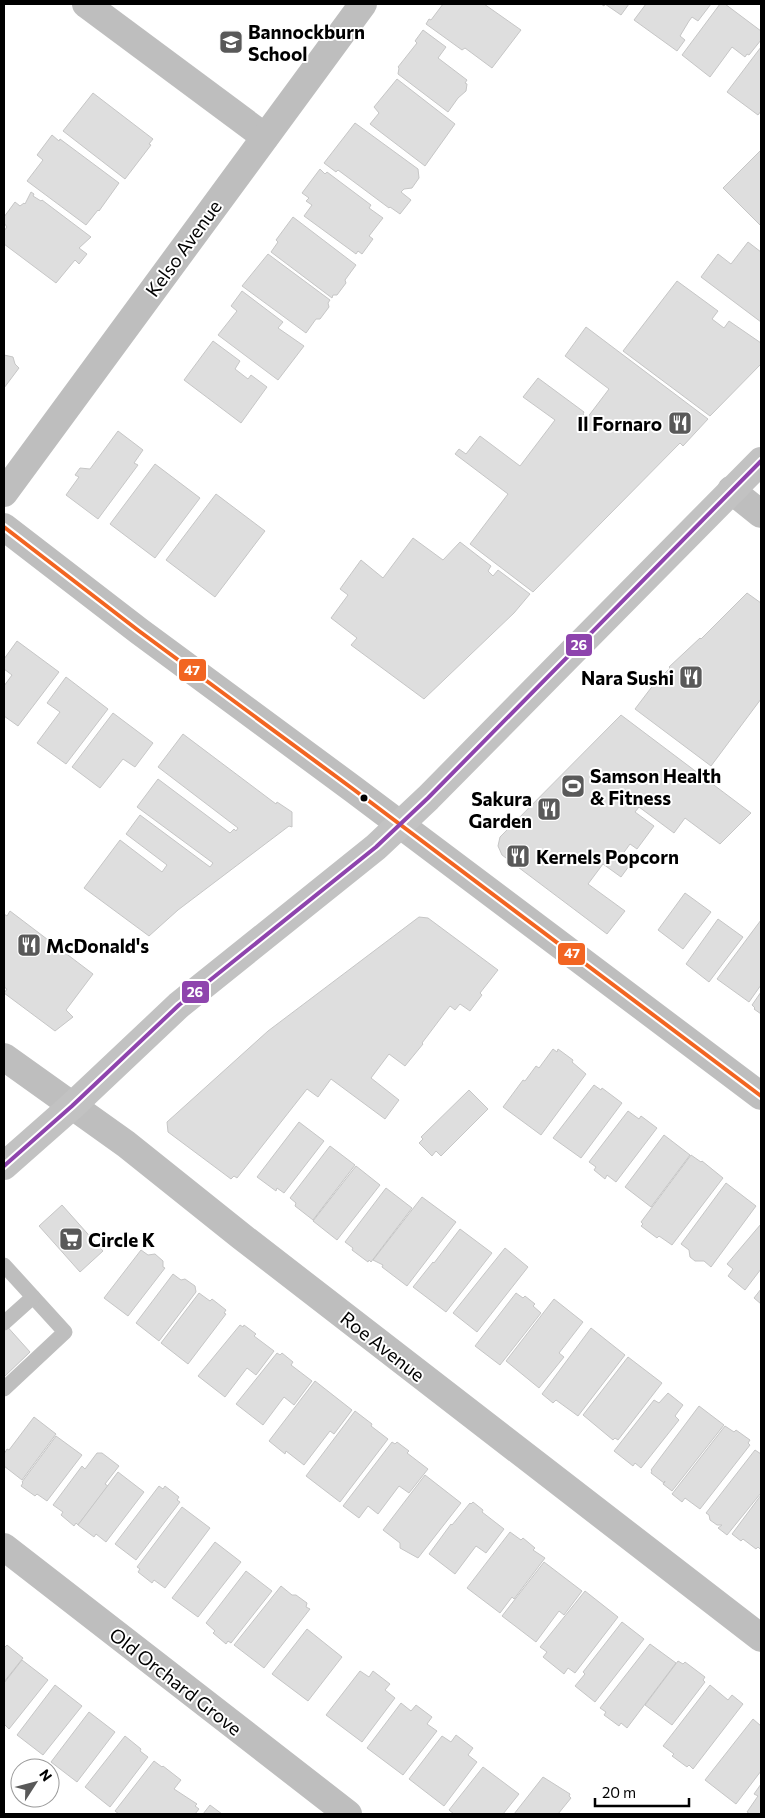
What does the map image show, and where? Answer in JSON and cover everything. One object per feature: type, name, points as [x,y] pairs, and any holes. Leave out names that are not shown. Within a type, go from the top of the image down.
[{"type":"main road","points":[[4,1166],[72,1106],[179,1005],[376,847],[400,825],[761,461]]},
{"type":"street","points":[[86,4],[265,137]]},
{"type":"street","name":"Kelso Avenue","points":[[4,493],[364,4]]},
{"type":"street","points":[[731,490],[761,514]]},
{"type":"street","points":[[4,527],[153,642],[761,1096]]},
{"type":"street","name":"Roe Avenue","points":[[4,1057],[126,1144],[248,1242],[761,1638]]},
{"type":"street","name":"Old Orchard Grove","points":[[4,1547],[348,1814]]},
{"type":"lane","points":[[4,1265],[64,1332],[4,1389]]},
{"type":"lane","points":[[4,1323],[33,1297]]},
{"type":"building","points":[[443,4],[484,4],[521,30],[492,68],[465,48],[462,50],[426,24]]},
{"type":"building","points":[[605,4],[629,4],[621,15]]},
{"type":"building","points":[[646,4],[711,4],[698,21],[692,17],[689,21],[680,36],[685,40],[677,51],[634,20]]},
{"type":"building","points":[[720,4],[725,4],[761,31],[761,40],[749,55],[747,54],[745,57],[732,47],[710,77],[682,55]]},
{"type":"building","points":[[423,30],[446,47],[438,58],[467,80],[465,83],[467,84],[466,91],[458,98],[448,112],[398,74],[398,67],[417,43],[415,41]]},
{"type":"building","points":[[761,47],[761,111],[758,115],[727,92]]},
{"type":"building","points":[[397,79],[455,124],[425,166],[370,124],[379,113],[374,107]]},
{"type":"building","points":[[93,93],[153,139],[149,144],[151,145],[125,179],[63,131]]},
{"type":"building","points":[[355,123],[418,169],[419,178],[412,188],[404,189],[401,192],[411,200],[400,214],[338,170],[336,172],[324,163]]},
{"type":"building","points":[[52,135],[119,183],[99,211],[86,225],[27,181],[43,160],[37,155]]},
{"type":"building","points":[[761,150],[761,226],[723,188]]},
{"type":"building","points":[[320,169],[325,174],[327,172],[371,205],[369,208],[383,218],[369,236],[373,239],[362,254],[358,251],[356,254],[304,216],[312,205],[306,201],[309,198],[302,193]]},
{"type":"building","points":[[31,192],[34,194],[33,196],[42,200],[91,237],[79,248],[87,254],[79,264],[75,260],[56,283],[4,244],[4,231],[7,227],[4,223],[4,217],[15,202],[20,206],[25,204]]},
{"type":"building","points":[[293,217],[356,265],[345,280],[346,283],[337,295],[333,295],[332,298],[271,252],[278,242],[276,240]]},
{"type":"building","points":[[748,242],[761,252],[761,322],[701,277],[718,254],[731,264]]},
{"type":"building","points":[[268,254],[330,300],[328,303],[329,307],[320,319],[316,319],[306,333],[242,286]]},
{"type":"building","points":[[677,281],[718,311],[712,319],[724,328],[729,321],[761,343],[761,364],[710,416],[623,351]]},
{"type":"building","points":[[242,291],[283,322],[278,328],[304,346],[278,380],[218,335],[237,311],[231,306]]},
{"type":"building","points":[[586,327],[708,419],[683,446],[680,443],[533,592],[470,544],[508,494],[455,454],[459,449],[466,454],[480,436],[520,466],[555,420],[523,397],[538,378],[584,412],[583,414],[587,418],[609,389],[565,356]]},
{"type":"building","points":[[213,341],[240,361],[235,369],[248,379],[251,375],[267,387],[241,423],[184,380]]},
{"type":"building","points":[[4,355],[13,357],[15,364],[19,368],[4,388]]},
{"type":"building","points":[[118,431],[143,450],[134,463],[138,465],[98,519],[66,495],[79,477],[75,475],[80,468],[90,469]]},
{"type":"building","points":[[155,464],[200,498],[155,558],[110,524]]},
{"type":"building","points":[[216,494],[265,531],[215,597],[166,560]]},
{"type":"building","points":[[413,538],[443,560],[460,542],[491,566],[488,571],[493,576],[498,570],[530,594],[514,613],[424,699],[351,645],[357,638],[331,618],[348,595],[340,589],[361,560],[383,578]]},
{"type":"building","points":[[747,593],[761,603],[761,699],[711,766],[635,709],[669,667],[701,639]]},
{"type":"building","points":[[17,641],[59,672],[18,726],[4,716],[4,686],[12,675],[4,669],[4,659]]},
{"type":"building","points":[[66,677],[108,709],[66,764],[37,743],[60,712],[47,703]]},
{"type":"building","points":[[113,713],[153,743],[135,767],[123,759],[100,788],[72,767]]},
{"type":"building","points":[[621,715],[751,813],[720,844],[685,818],[674,833],[639,807],[635,812],[654,826],[637,849],[630,844],[622,855],[632,862],[621,877],[603,864],[588,884],[625,911],[607,934],[502,855],[498,846],[500,837]]},
{"type":"building","points":[[183,734],[276,804],[277,802],[292,812],[292,827],[289,826],[178,910],[149,936],[84,888],[120,840],[162,872],[167,865],[126,834],[140,815],[210,867],[213,863],[137,807],[158,779],[230,833],[238,828],[158,767]]},
{"type":"building","points":[[685,893],[711,912],[683,949],[658,930]]},
{"type":"building","name":"McDonald's","points":[[10,911],[93,974],[66,1010],[73,1017],[55,1031],[4,993],[7,989],[4,987],[4,914],[7,916]]},
{"type":"building","points":[[419,917],[428,918],[498,970],[480,993],[482,995],[470,1011],[460,1004],[455,1010],[450,1006],[405,1066],[389,1054],[371,1078],[399,1100],[385,1119],[331,1079],[318,1097],[307,1089],[237,1178],[234,1176],[231,1179],[168,1132],[167,1122],[268,1031]]},
{"type":"building","points":[[718,919],[743,937],[709,982],[686,964]]},
{"type":"building","points":[[761,920],[761,985],[749,1002],[717,979]]},
{"type":"building","points":[[761,992],[761,1014],[752,1005]]},
{"type":"building","points":[[553,1049],[557,1052],[558,1049],[573,1060],[572,1062],[586,1074],[541,1135],[503,1107],[523,1080],[525,1081],[536,1066],[539,1068]]},
{"type":"building","points":[[594,1085],[601,1090],[602,1088],[622,1103],[581,1158],[553,1138]]},
{"type":"building","points":[[469,1090],[488,1109],[441,1156],[436,1151],[432,1156],[419,1143],[423,1139],[421,1137]]},
{"type":"building","points":[[628,1111],[639,1119],[641,1116],[657,1128],[616,1182],[607,1175],[605,1179],[594,1170],[596,1167],[589,1162]]},
{"type":"building","points":[[299,1122],[324,1141],[284,1193],[277,1188],[276,1191],[257,1177]]},
{"type":"building","points":[[664,1135],[690,1155],[651,1207],[625,1187]]},
{"type":"building","points":[[330,1146],[355,1165],[313,1220],[295,1206],[296,1203],[290,1198]]},
{"type":"building","points":[[691,1155],[702,1161],[723,1178],[672,1245],[659,1236],[657,1238],[641,1226],[643,1224],[641,1222]]},
{"type":"building","points":[[356,1166],[380,1185],[337,1240],[313,1221]]},
{"type":"building","points":[[726,1183],[756,1206],[711,1267],[704,1261],[695,1261],[690,1257],[689,1250],[681,1244]]},
{"type":"building","points":[[386,1188],[412,1208],[371,1262],[369,1260],[368,1262],[345,1242]]},
{"type":"building","points":[[422,1197],[456,1222],[407,1286],[382,1267],[383,1265],[373,1260]]},
{"type":"building","name":"Circle K","points":[[62,1205],[103,1251],[80,1272],[39,1226]]},
{"type":"building","points":[[761,1224],[761,1269],[745,1290],[728,1276],[733,1269],[727,1264]]},
{"type":"building","points":[[460,1229],[492,1253],[446,1312],[413,1287]]},
{"type":"building","points":[[505,1248],[528,1267],[477,1332],[453,1313]]},
{"type":"building","points":[[141,1250],[148,1255],[155,1254],[163,1261],[163,1267],[165,1268],[128,1316],[104,1298]]},
{"type":"building","points":[[173,1274],[195,1286],[196,1292],[159,1341],[136,1323]]},
{"type":"building","points":[[761,1289],[761,1304],[754,1298]]},
{"type":"building","points":[[199,1293],[210,1301],[212,1299],[226,1310],[224,1313],[226,1314],[188,1364],[161,1343]]},
{"type":"building","points":[[516,1293],[523,1298],[525,1296],[535,1304],[533,1306],[541,1313],[500,1365],[475,1346]]},
{"type":"building","points":[[554,1299],[583,1322],[559,1353],[564,1357],[539,1388],[506,1361]]},
{"type":"building","points":[[4,1323],[30,1352],[4,1377]]},
{"type":"building","points":[[240,1325],[243,1327],[244,1325],[256,1334],[254,1336],[274,1351],[256,1375],[247,1368],[225,1397],[198,1376]]},
{"type":"building","points":[[591,1328],[625,1355],[578,1416],[556,1400],[553,1403],[542,1394]]},
{"type":"building","points":[[277,1353],[280,1355],[282,1353],[293,1362],[291,1365],[312,1381],[294,1405],[284,1397],[263,1425],[236,1404]]},
{"type":"building","points":[[628,1357],[662,1383],[618,1440],[615,1438],[613,1440],[583,1415]]},
{"type":"building","points":[[315,1381],[352,1410],[334,1434],[330,1431],[304,1465],[286,1451],[285,1454],[269,1441]]},
{"type":"building","points":[[668,1393],[683,1405],[675,1416],[679,1420],[641,1468],[635,1463],[633,1466],[614,1451],[654,1400],[659,1403]]},
{"type":"building","points":[[699,1406],[724,1425],[672,1491],[651,1473],[651,1470]]},
{"type":"building","points":[[355,1411],[388,1439],[340,1502],[306,1476]]},
{"type":"building","points":[[34,1417],[56,1434],[22,1480],[4,1466],[4,1454]]},
{"type":"building","points":[[725,1426],[734,1432],[736,1430],[750,1440],[748,1443],[750,1445],[700,1509],[685,1498],[682,1502],[672,1494]]},
{"type":"building","points":[[56,1436],[82,1455],[47,1501],[37,1494],[35,1496],[21,1486]]},
{"type":"building","points":[[392,1442],[395,1444],[397,1442],[409,1451],[407,1453],[428,1469],[409,1493],[399,1486],[378,1514],[368,1506],[359,1518],[343,1506]]},
{"type":"building","points":[[755,1450],[761,1454],[761,1493],[727,1535],[718,1528],[722,1525],[717,1525],[710,1520],[709,1515],[706,1513]]},
{"type":"building","points":[[97,1453],[102,1453],[119,1466],[105,1484],[108,1486],[78,1525],[76,1523],[74,1526],[61,1515],[63,1512],[53,1505],[82,1466],[85,1469]]},
{"type":"building","points":[[118,1472],[144,1492],[106,1542],[96,1534],[94,1537],[78,1525]]},
{"type":"building","points":[[425,1475],[461,1503],[418,1558],[400,1548],[400,1543],[383,1530]]},
{"type":"building","points":[[159,1486],[163,1489],[165,1486],[179,1497],[177,1500],[180,1502],[136,1560],[115,1544]]},
{"type":"building","points":[[761,1495],[761,1547],[756,1549],[743,1539],[741,1541],[732,1534]]},
{"type":"building","points":[[473,1502],[483,1510],[482,1512],[504,1529],[486,1553],[476,1546],[455,1574],[429,1554],[451,1524]]},
{"type":"building","points":[[182,1507],[210,1528],[165,1588],[154,1580],[152,1583],[138,1572],[140,1569],[137,1567]]},
{"type":"building","points":[[510,1532],[521,1540],[523,1538],[535,1548],[533,1550],[545,1558],[514,1599],[512,1597],[500,1613],[467,1588]]},
{"type":"building","points":[[215,1542],[241,1562],[198,1617],[172,1598]]},
{"type":"building","points":[[544,1562],[582,1591],[564,1615],[559,1611],[536,1642],[502,1616]]},
{"type":"building","points":[[246,1571],[272,1591],[231,1643],[228,1641],[226,1644],[213,1633],[215,1631],[206,1623]]},
{"type":"building","points":[[281,1586],[292,1595],[296,1595],[307,1603],[306,1607],[310,1609],[264,1668],[234,1645]]},
{"type":"building","points":[[585,1591],[618,1617],[575,1673],[568,1668],[564,1674],[543,1657],[547,1652],[540,1647]]},
{"type":"building","points":[[622,1622],[644,1639],[595,1702],[575,1686],[585,1674],[583,1672]]},
{"type":"building","points":[[307,1629],[342,1657],[308,1701],[272,1674]]},
{"type":"building","points":[[650,1644],[676,1663],[627,1728],[621,1723],[619,1726],[604,1715],[606,1712],[600,1708]]},
{"type":"building","points":[[4,1645],[5,1647],[7,1645],[23,1658],[4,1682]]},
{"type":"building","points":[[22,1660],[48,1680],[9,1729],[4,1724],[4,1683]]},
{"type":"building","points":[[678,1661],[683,1664],[685,1662],[705,1677],[703,1680],[705,1682],[672,1725],[645,1705]]},
{"type":"building","points":[[360,1671],[369,1677],[373,1671],[390,1684],[385,1690],[395,1698],[362,1742],[326,1715]]},
{"type":"building","points":[[55,1685],[82,1706],[43,1755],[17,1735]]},
{"type":"building","points":[[710,1685],[728,1700],[732,1695],[743,1704],[693,1769],[672,1756],[674,1754],[663,1746]]},
{"type":"building","points":[[401,1703],[411,1711],[416,1705],[432,1717],[427,1724],[437,1731],[403,1775],[367,1748]]},
{"type":"building","points":[[89,1712],[115,1732],[77,1782],[60,1769],[60,1758],[54,1758]]},
{"type":"building","points":[[753,1719],[761,1726],[761,1771],[736,1804],[705,1780]]},
{"type":"building","points":[[456,1735],[473,1748],[468,1755],[477,1762],[444,1806],[409,1779],[442,1736],[451,1742]]},
{"type":"building","points":[[125,1736],[148,1757],[110,1807],[85,1787]]},
{"type":"building","points":[[154,1761],[181,1780],[174,1789],[197,1804],[195,1806],[199,1809],[195,1814],[119,1814],[115,1811]]},
{"type":"building","points":[[483,1767],[519,1794],[503,1814],[454,1814],[449,1810]]},
{"type":"building","points":[[543,1777],[570,1794],[571,1798],[558,1814],[514,1814]]},
{"type":"building","points":[[761,1784],[761,1814],[750,1814],[747,1812],[758,1796],[754,1794]]},
{"type":"building","points":[[210,1805],[222,1814],[203,1814]]},
{"type":"transit line","name":"26","points":[[4,1166],[72,1106],[179,1005],[376,847],[428,798],[761,461]]},
{"type":"transit line","name":"47","points":[[4,527],[139,631],[353,789],[761,1096]]},
{"type":"place","name":"Bannockburn School","points":[[231,42]]},
{"type":"place","name":"Il Fornaro","points":[[680,423]]},
{"type":"place","name":"Nara Sushi","points":[[691,677]]},
{"type":"place","name":"Samson Health & Fitness","points":[[573,786]]},
{"type":"place","name":"Sakura Garden","points":[[549,809]]},
{"type":"place","name":"Kernels Popcorn","points":[[518,856]]},
{"type":"place","name":"McDonald's","points":[[29,945]]},
{"type":"place","name":"Circle K","points":[[71,1239]]}]
